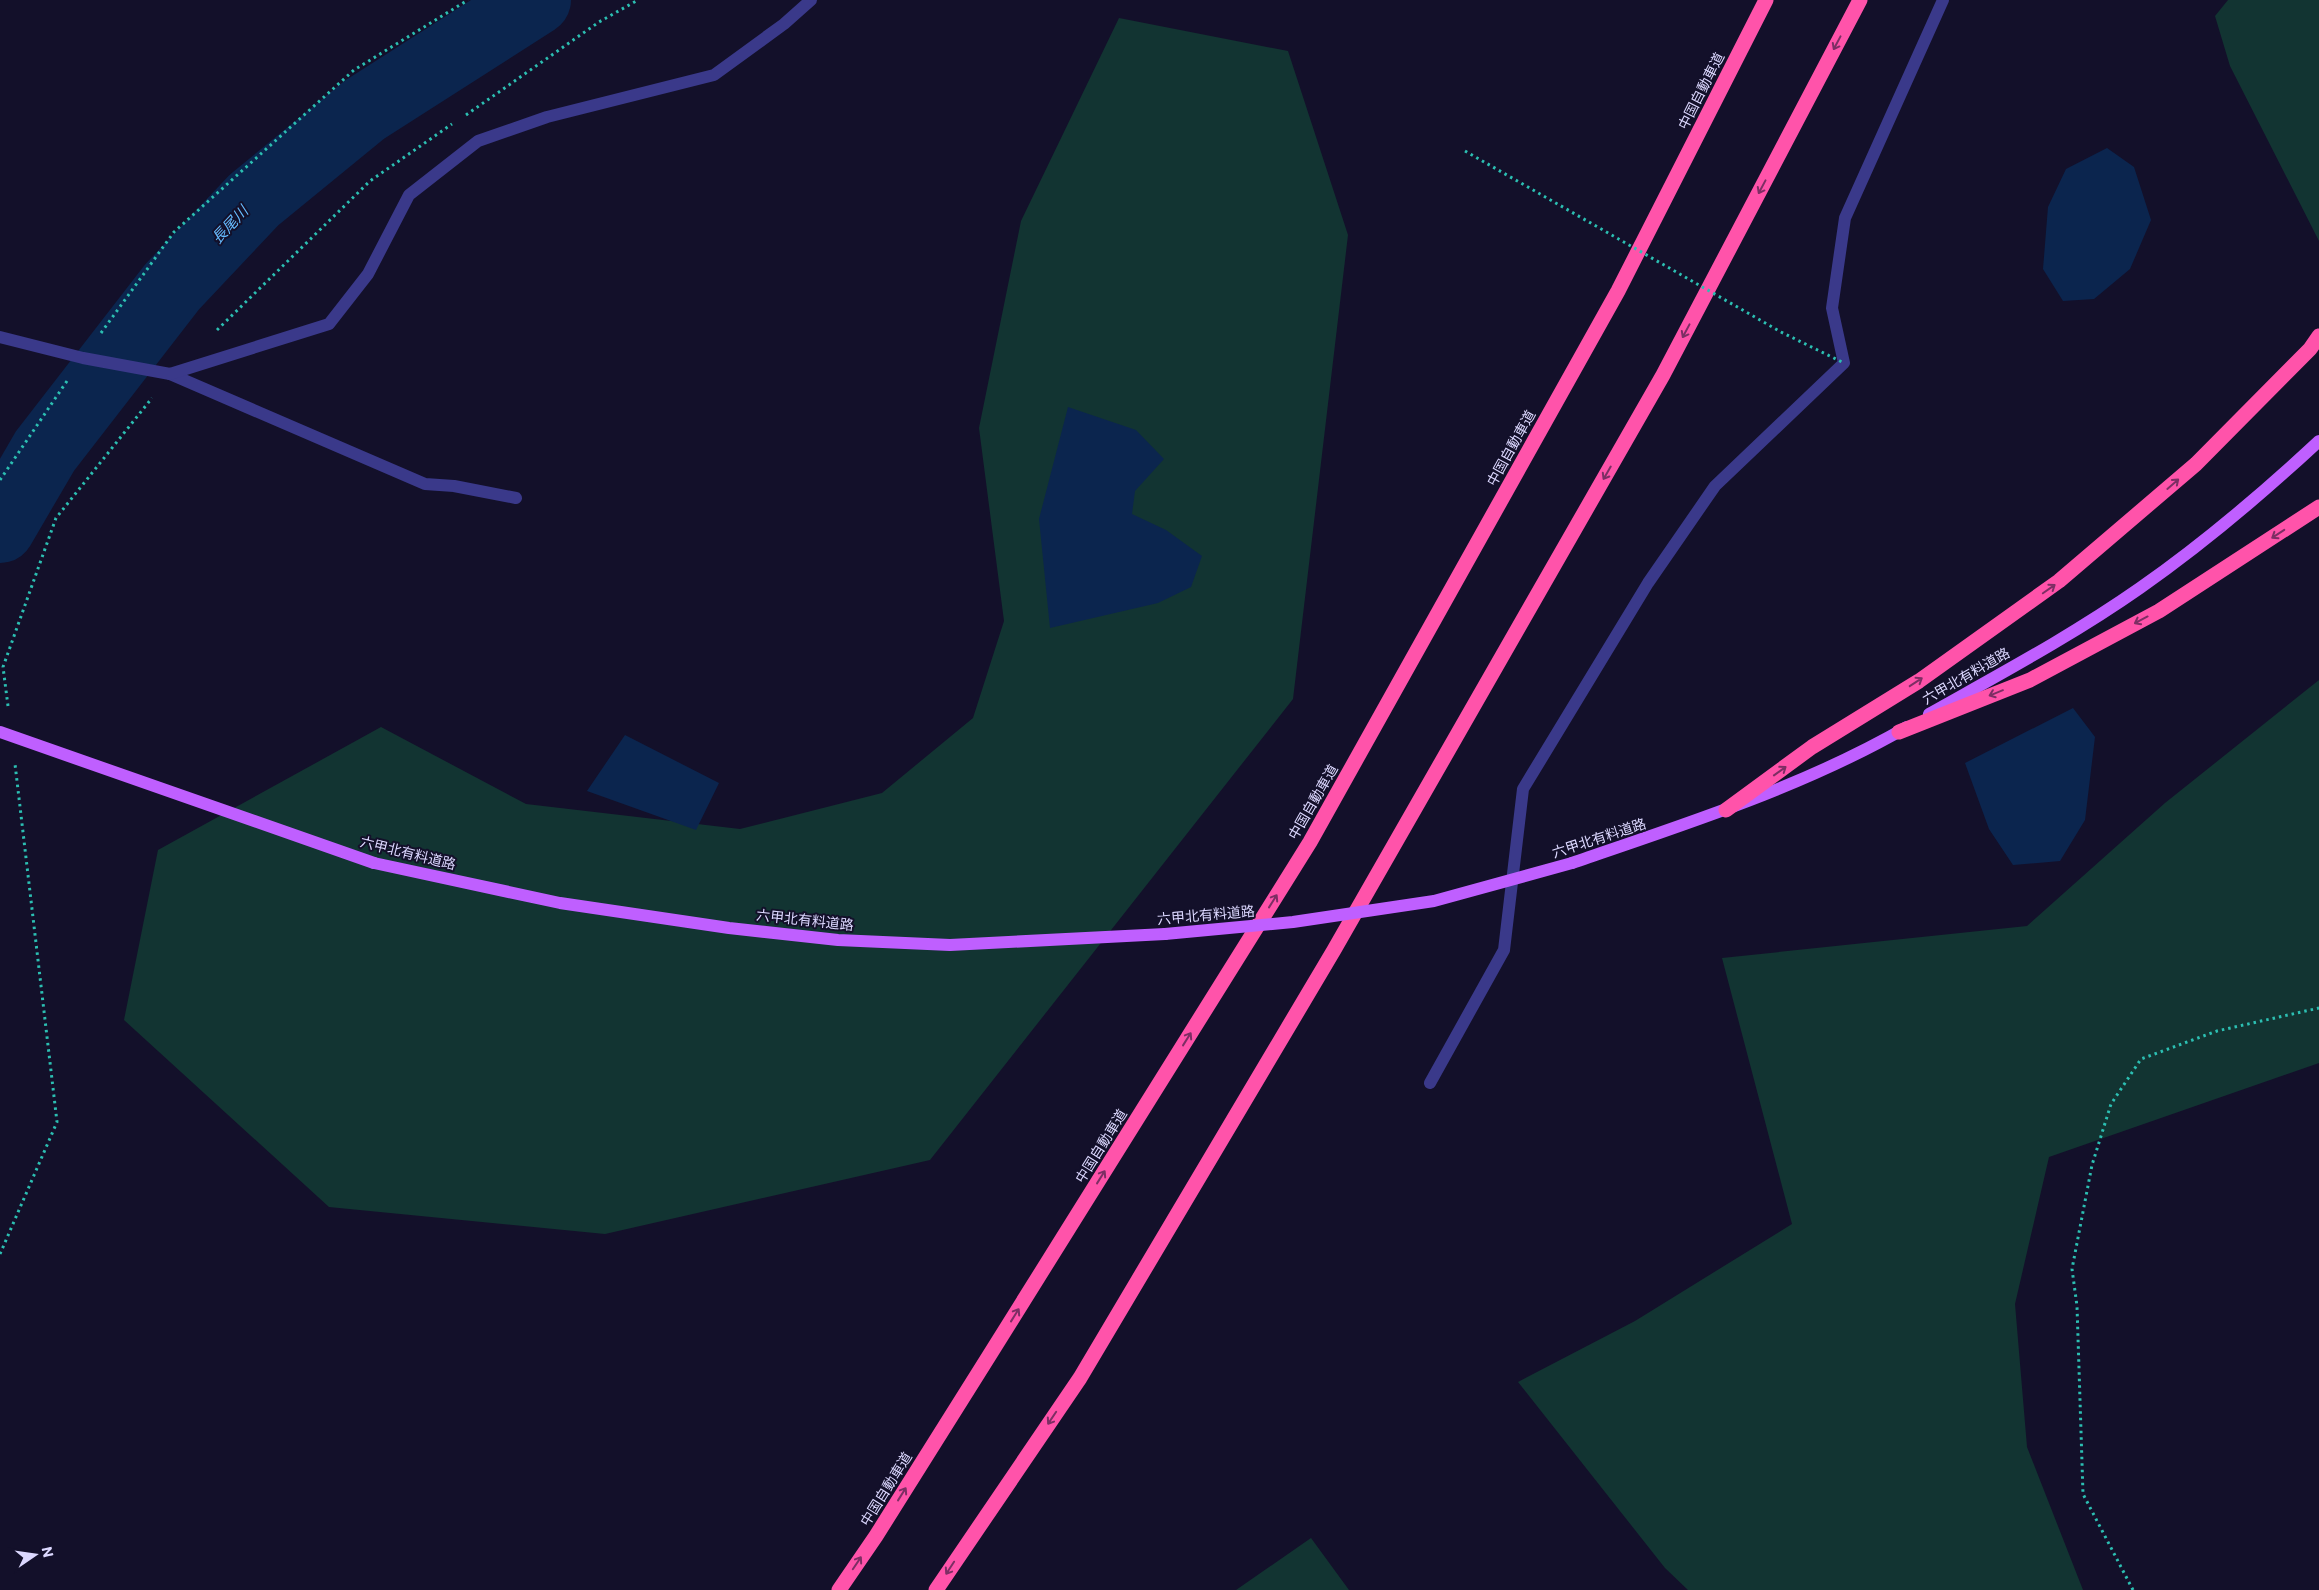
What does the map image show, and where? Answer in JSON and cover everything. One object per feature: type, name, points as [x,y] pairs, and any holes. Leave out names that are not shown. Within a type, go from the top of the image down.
[{"type":"highway","name":"中国自動車道","points":[[839,1590],[876,1536],[1310,842],[1618,291],[1766,0]]},
{"type":"highway","points":[[936,1590],[1080,1378],[1334,950],[1663,375],[1860,0]]},
{"type":"highway","points":[[1726,810],[1812,748],[1918,681],[2059,581],[2196,464],[2310,348],[2319,336]]},
{"type":"highway","points":[[1898,732],[2030,680],[2158,611],[2319,507]]},
{"type":"main road","name":"六甲北有料道路","points":[[0,732],[374,863],[560,903],[729,928],[838,940],[950,945],[1165,934],[1293,922],[1434,901],[1572,863],[1726,810],[1830,765],[1898,732],[2055,642],[2140,588],[2224,523],[2319,441]]},
{"type":"street","points":[[170,374],[329,324],[368,274],[409,195],[478,141],[547,117],[714,75],[784,24],[811,0]]},
{"type":"street","points":[[1430,1083],[1504,950],[1524,789],[1648,583],[1715,486],[1844,363],[1832,308],[1845,218],[1943,0]]},
{"type":"street","points":[[0,337],[83,358],[170,374],[425,484],[454,486],[516,498]]},
{"type":"path","points":[[0,480],[83,358],[174,232],[354,70],[468,0]]},
{"type":"path","points":[[1465,151],[1781,332],[1844,363]]},
{"type":"path","points":[[8,707],[3,667],[56,518],[170,374]]},
{"type":"path","points":[[0,1254],[57,1122],[14,756]]},
{"type":"path","points":[[2133,1590],[2083,1494],[2077,1306],[2072,1269],[2092,1165],[2111,1104],[2140,1059],[2217,1031],[2319,1008]]},
{"type":"green space","points":[[2228,0],[2319,0],[2319,241],[2230,66],[2215,16]]},
{"type":"green space","points":[[1119,18],[1288,51],[1348,235],[1293,699],[930,1160],[605,1234],[329,1207],[124,1020],[158,850],[381,727],[526,804],[740,829],[882,793],[973,718],[1004,621],[979,428],[1021,221]]},
{"type":"green space","points":[[2319,680],[2319,1063],[2049,1157],[2015,1304],[2027,1447],[2083,1590],[1688,1590],[1665,1568],[1518,1382],[1635,1321],[1792,1224],[1722,958],[2027,926],[2165,803]]},
{"type":"green space","points":[[1311,1538],[1349,1590],[1236,1590]]},
{"type":"water","points":[[2107,148],[2134,167],[2151,220],[2130,269],[2094,299],[2063,301],[2043,269],[2048,207],[2066,169]]},
{"type":"water","points":[[1068,407],[1136,430],[1164,459],[1135,491],[1132,514],[1166,530],[1202,556],[1191,587],[1158,603],[1050,628],[1039,519]]},
{"type":"water","points":[[2073,708],[2095,737],[2085,820],[2060,861],[2013,865],[1989,829],[1965,763]]},
{"type":"water","points":[[625,735],[719,783],[696,830],[587,791]]},
{"type":"waterway","name":"長尾川","points":[[0,528],[45,451],[172,287],[254,200],[364,110],[536,0]]}]
